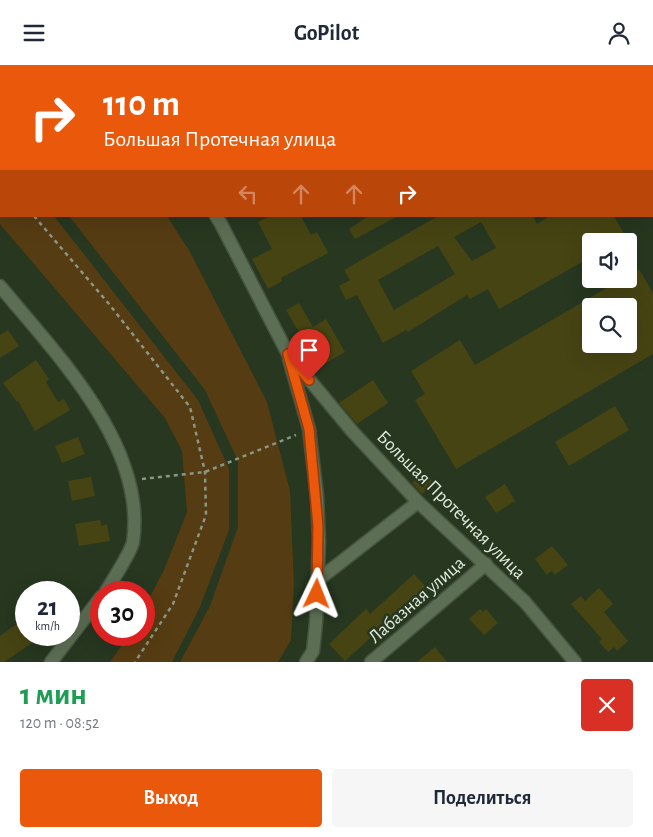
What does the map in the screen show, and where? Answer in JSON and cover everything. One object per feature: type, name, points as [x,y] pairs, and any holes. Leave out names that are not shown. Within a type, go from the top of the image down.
[{"type":"street","name":"Большая Протечная улица","points":[[217,217],[288,354],[352,431],[418,502],[525,602],[575,662]]},
{"type":"street","points":[[0,286],[48,343],[98,410],[122,457],[134,503],[132,545],[112,581]]},
{"type":"street","points":[[288,354],[309,429],[317,505],[319,541],[316,623],[313,651],[306,662]]},
{"type":"street","points":[[318,580],[418,502]]},
{"type":"street","name":"Лабазная улица","points":[[371,662],[486,564]]},
{"type":"street","points":[[52,662],[90,612]]},
{"type":"path","points":[[35,217],[109,304],[190,407],[205,473],[206,515],[173,604],[135,662]]},
{"type":"path","points":[[128,480],[205,473],[309,429]]},
{"type":"shaded area","points":[[0,217],[55,217],[198,400],[229,469],[229,530],[200,607],[172,662],[110,662],[121,646],[155,646],[155,587],[164,570],[187,512],[182,451],[165,418],[0,224]]},
{"type":"shaded area","points":[[70,217],[168,217],[190,252],[267,402],[290,491],[294,584],[291,640],[278,662],[180,662],[210,606],[238,527],[238,461],[205,390]]},
{"type":"building","points":[[268,217],[302,217],[311,235],[317,232],[328,253],[281,278],[282,281],[268,289],[252,259],[272,249],[258,222]]},
{"type":"building","points":[[367,217],[396,217],[355,239],[349,229]]},
{"type":"building","points":[[436,217],[534,217],[537,224],[548,217],[615,217],[624,233],[582,233],[582,262],[499,309],[488,289],[470,299],[467,295],[408,332],[406,330],[383,343],[357,295],[346,300],[339,286],[350,280],[344,270]],"holes":[[[481,222],[496,248],[472,261],[454,237]],[[438,246],[455,274],[394,310],[378,280]]]},
{"type":"building","points":[[639,269],[653,293],[653,354],[456,469],[415,400],[425,394],[411,371],[460,340],[475,365],[582,302],[582,353],[637,353],[637,298],[590,298],[607,288],[637,288],[637,270]]},
{"type":"building","points":[[299,303],[313,327],[326,319],[345,352],[319,367],[286,310]]},
{"type":"building","points":[[8,330],[19,346],[0,358],[0,335]]},
{"type":"building","points":[[36,360],[49,379],[46,382],[58,402],[64,399],[70,410],[35,431],[18,401],[3,383]]},
{"type":"building","points":[[373,380],[388,403],[357,424],[339,403]]},
{"type":"building","points":[[615,406],[629,430],[569,466],[555,442]]},
{"type":"building","points":[[78,437],[85,454],[62,463],[55,446]]},
{"type":"building","points":[[424,472],[434,483],[422,494],[412,483]]},
{"type":"building","points":[[91,477],[95,496],[72,501],[68,481]]},
{"type":"building","points":[[505,484],[515,501],[496,513],[485,497]]},
{"type":"building","points":[[100,520],[101,526],[107,524],[110,541],[79,546],[75,524]]},
{"type":"building","points":[[552,546],[568,565],[555,575],[552,571],[547,575],[535,559]]},
{"type":"building","points":[[414,574],[429,590],[401,615],[399,612],[345,661],[329,644],[366,609],[370,614]]},
{"type":"building","points":[[599,588],[613,604],[604,612],[628,641],[617,651],[614,647],[608,652],[599,642],[602,639],[571,604],[581,596],[585,601]]},
{"type":"building","points":[[480,609],[483,612],[486,609],[498,623],[484,635],[469,619]]},
{"type":"building","points":[[15,625],[15,646],[28,646],[4,662],[0,662],[0,636]]},
{"type":"building","points":[[435,647],[447,662],[417,662]]},
{"type":"route","points":[[309,380],[288,354],[309,429],[319,541],[317,594]]}]
